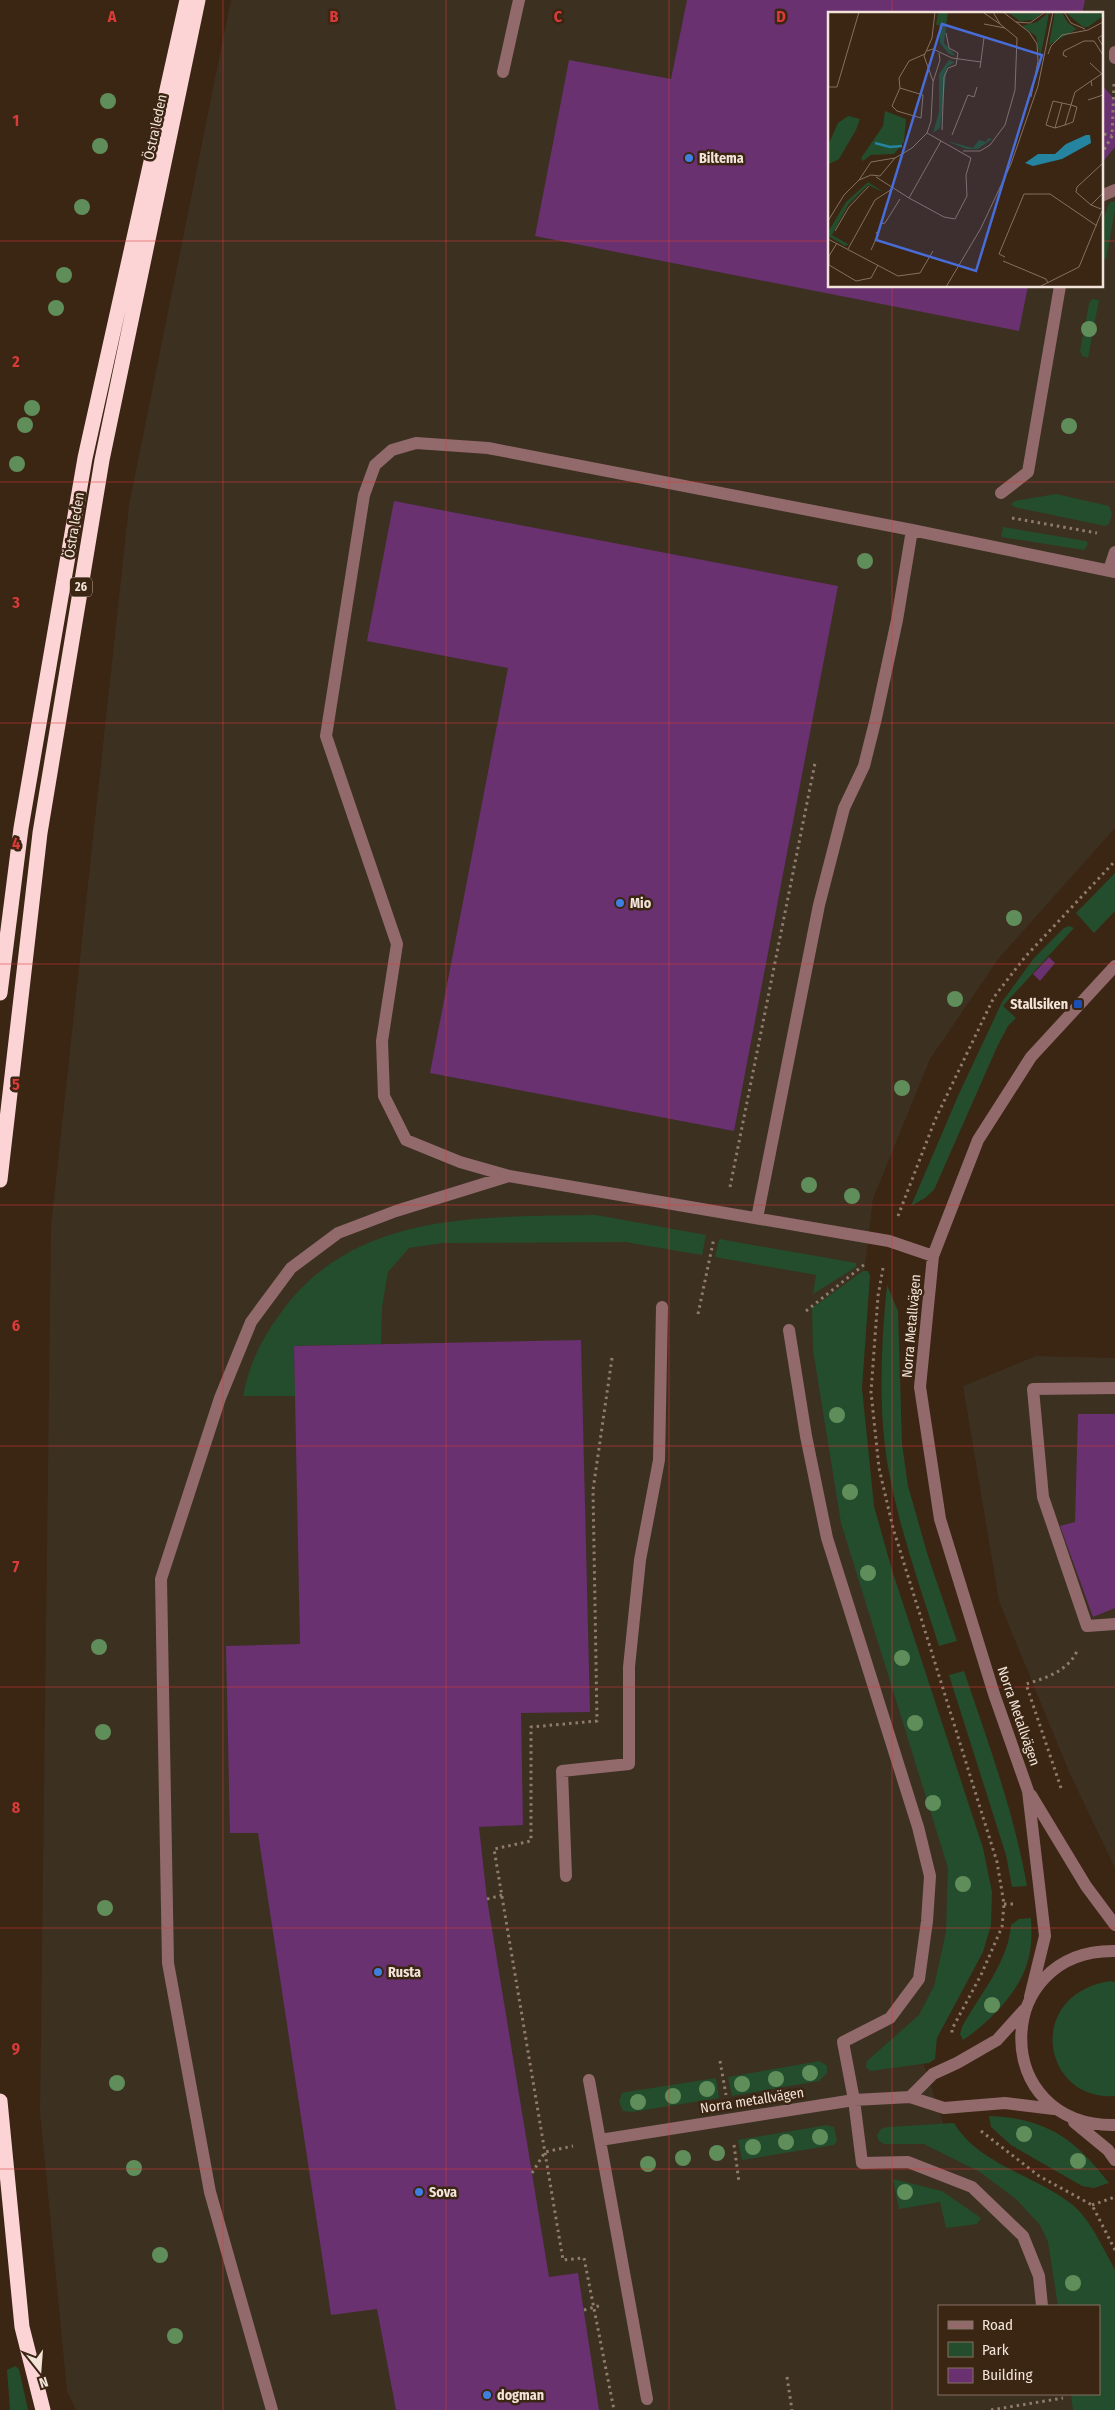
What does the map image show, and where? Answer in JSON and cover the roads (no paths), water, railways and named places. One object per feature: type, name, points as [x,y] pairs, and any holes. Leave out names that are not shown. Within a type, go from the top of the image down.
[{"type":"highway","name":"Östra leden","points":[[0,993],[20,828],[85,458],[187,0]]},
{"type":"highway","name":"Östra leden","points":[[0,1180],[40,833],[102,460],[198,0]]},
{"type":"highway","points":[[0,2101],[22,2327],[43,2410]]},
{"type":"street","points":[[503,72],[519,0]]},
{"type":"street","points":[[1115,52],[1115,58]]},
{"type":"street","points":[[1102,196],[1115,190]]},
{"type":"street","points":[[1001,493],[1028,472],[1060,288]]},
{"type":"street","points":[[933,1256],[889,1241],[509,1176],[460,1162],[406,1140],[384,1096],[382,1041],[397,944],[326,736],[364,495],[375,465],[392,450],[416,443],[488,448],[912,530],[1112,571],[1115,552]]},
{"type":"street","points":[[757,1218],[819,905],[844,808],[864,766],[876,718],[912,530]]},
{"type":"street","name":"Norra Metallvägen","points":[[1115,966],[1031,1057],[978,1140],[933,1256],[920,1387],[940,1519],[994,1694],[1028,1791],[1086,1886],[1115,1925]]},
{"type":"street","points":[[272,2410],[210,2192],[168,1963],[161,1579],[220,1398],[251,1322],[291,1268],[338,1233],[396,1211],[509,1176]]},
{"type":"street","points":[[566,1876],[562,1771],[629,1764],[629,1668],[640,1560],[659,1460],[662,1308]]},
{"type":"street","points":[[789,1330],[806,1436],[827,1538],[918,1827],[930,1876],[927,1921],[919,1979],[890,2018],[843,2042],[854,2100],[862,2163],[908,2162],[972,2187],[1023,2236],[1039,2276],[1042,2305]]},
{"type":"street","points":[[1115,1388],[1033,1389],[1043,1497],[1087,1626],[1115,1624]]},
{"type":"street","name":"Norra Metallvägen","points":[[1028,1791],[1044,1936],[1030,1997]]},
{"type":"street","points":[[1115,1951],[1096,1950],[1069,1959],[1047,1974],[1030,1997],[1024,2010],[1020,2037],[1024,2064],[1036,2088],[1054,2108],[1069,2117],[1108,2150],[1115,2160]]},
{"type":"street","points":[[1024,2010],[997,2040],[957,2063],[933,2074],[910,2097],[944,2108],[1005,2103],[1054,2108]]},
{"type":"street","points":[[590,2080],[647,2399]]},
{"type":"street","name":"Norra metallvägen","points":[[600,2140],[854,2100],[910,2097]]},
{"type":"street","points":[[1069,2117],[1095,2125],[1115,2125]]},
{"type":"place","name":"Biltema","points":[[689,158]]},
{"type":"place","name":"Mio","points":[[620,903]]},
{"type":"place","name":"Stallsiken","points":[[1078,1004]]},
{"type":"place","name":"Rusta","points":[[378,1972]]},
{"type":"place","name":"Sova","points":[[419,2192]]},
{"type":"place","name":"dogman","points":[[487,2395]]}]
